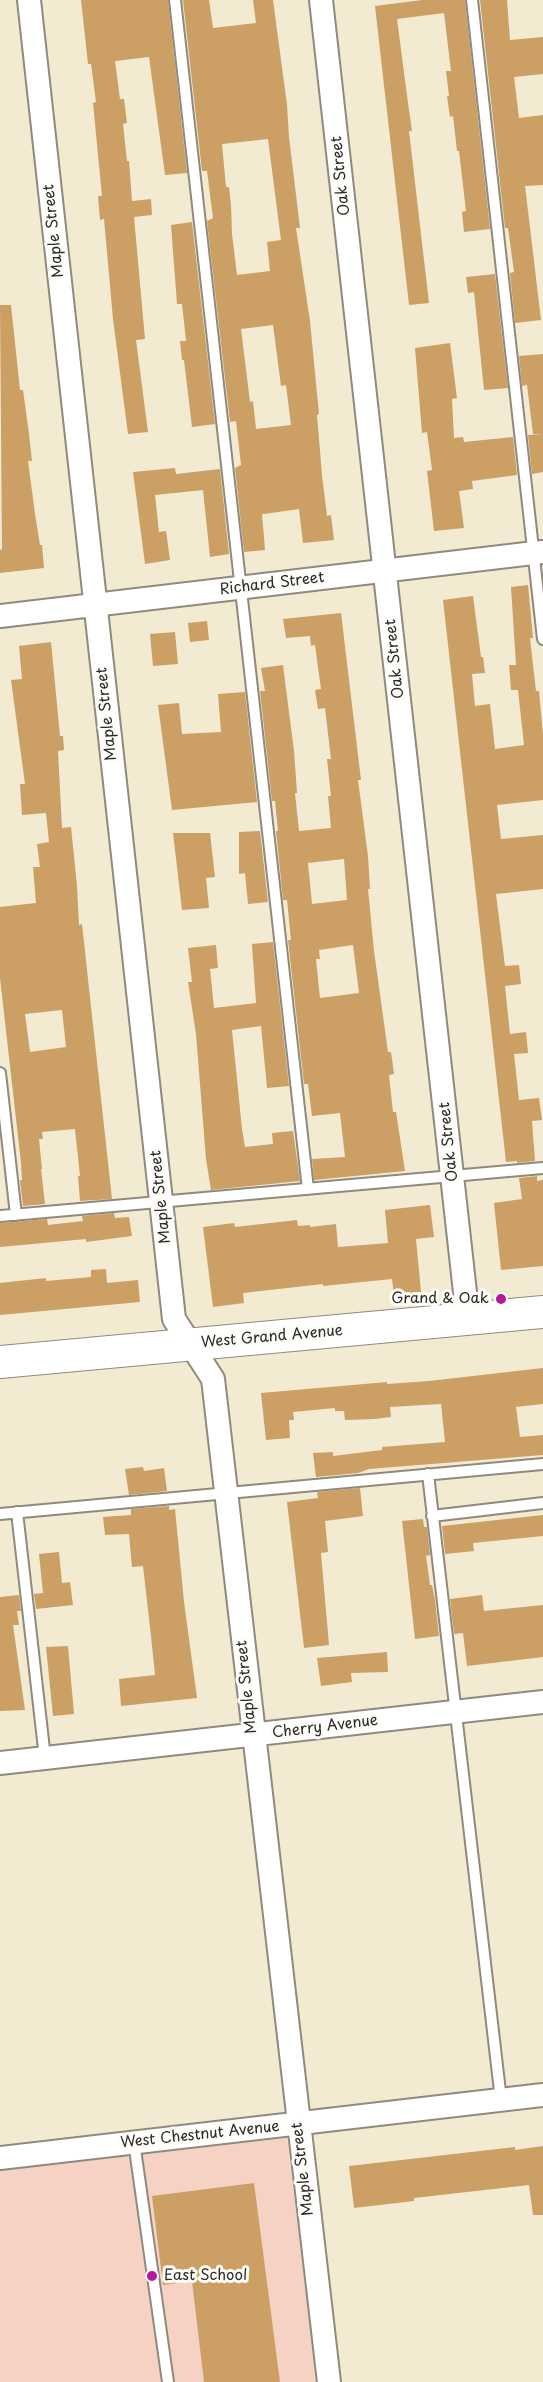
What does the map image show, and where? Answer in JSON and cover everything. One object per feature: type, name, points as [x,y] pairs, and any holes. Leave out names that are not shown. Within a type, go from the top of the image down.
[{"type":"main road","name":"West Grand Avenue","points":[[0,1362],[543,1312]]},
{"type":"street","name":"Maple Street","points":[[28,0],[174,1319],[213,1379],[297,2124],[329,2382]]},
{"type":"street","name":"Oak Street","points":[[321,0],[468,1319]]},
{"type":"street","name":"Richard Street","points":[[0,616],[538,553]]},
{"type":"street","name":"Cherry Avenue","points":[[0,1763],[543,1702]]},
{"type":"street","name":"West Chestnut Avenue","points":[[0,2158],[543,2095]]},
{"type":"lane","points":[[175,0],[308,1189]]},
{"type":"lane","points":[[472,0],[538,553],[543,639]]},
{"type":"lane","points":[[0,1073],[16,1215]]},
{"type":"lane","points":[[0,1216],[543,1168]]},
{"type":"lane","points":[[0,1514],[543,1464]]},
{"type":"lane","points":[[428,1474],[501,2100]]},
{"type":"lane","points":[[432,1515],[543,1503]]},
{"type":"lane","points":[[17,1512],[45,1758]]},
{"type":"lane","points":[[134,2142],[168,2382]]},
{"type":"shaded area","name":"East School","points":[[287,2138],[317,2382],[0,2382],[0,2170]]},
{"type":"building","points":[[81,0],[168,0],[187,173],[165,175],[149,57],[115,61],[120,99],[124,99],[127,123],[123,124],[132,201],[151,199],[152,215],[134,217],[145,339],[136,340],[148,432],[128,434],[113,319],[104,219],[100,220],[98,196],[102,196],[93,103],[96,102],[91,64],[88,64]]},
{"type":"building","points":[[183,0],[209,0],[213,28],[256,23],[253,0],[273,0],[300,228],[296,228],[310,321],[322,475],[327,516],[331,515],[334,540],[303,543],[299,509],[262,514],[265,550],[244,552],[235,468],[241,465],[236,421],[230,422],[207,221],[213,218],[207,171],[202,171]],"holes":[[[268,139],[281,240],[267,242],[270,271],[237,275],[229,187],[226,187],[222,144]],[[273,325],[281,386],[286,385],[291,425],[256,429],[253,401],[250,402],[241,329]]]},
{"type":"building","points":[[422,0],[465,0],[490,229],[464,232],[462,212],[466,211],[459,151],[457,151],[453,116],[450,117],[447,96],[449,96],[446,71],[451,71],[444,13],[397,19],[412,131],[409,131],[429,303],[409,305],[375,6]]},
{"type":"building","points":[[480,0],[507,0],[510,40],[543,37],[543,74],[514,77],[519,118],[543,115],[543,185],[525,186],[541,320],[515,323],[510,273],[514,272],[508,228],[505,228]]},
{"type":"building","points":[[192,222],[215,424],[192,427],[180,341],[186,341],[182,304],[177,304],[171,225]]},
{"type":"building","points":[[495,274],[508,388],[484,390],[474,292],[468,293],[466,277]]},
{"type":"building","points":[[0,305],[11,305],[20,390],[23,390],[32,461],[28,461],[44,568],[0,573],[0,550],[2,549]]},
{"type":"building","points":[[450,343],[457,398],[452,399],[454,438],[463,437],[464,442],[513,437],[517,475],[472,481],[473,489],[459,491],[464,528],[434,531],[427,471],[432,470],[427,432],[422,433],[415,348]]},
{"type":"building","points":[[543,354],[543,434],[533,434],[527,385],[522,386],[519,356]]},
{"type":"building","points":[[543,434],[543,472],[532,474],[528,435]]},
{"type":"building","points":[[175,468],[176,474],[220,469],[229,554],[210,557],[203,490],[155,495],[159,532],[166,531],[170,560],[145,564],[133,472]]},
{"type":"building","points":[[528,585],[533,638],[530,638],[536,691],[539,691],[543,735],[543,800],[497,805],[501,839],[543,835],[543,889],[496,894],[505,966],[519,965],[521,984],[505,986],[510,1034],[526,1032],[528,1053],[514,1054],[519,1100],[539,1098],[542,1120],[532,1121],[535,1161],[517,1163],[517,1161],[506,1162],[443,600],[473,596],[485,673],[472,674],[475,706],[490,704],[495,749],[524,745],[518,690],[511,690],[509,665],[516,665],[511,587]]},
{"type":"building","points":[[341,613],[361,780],[358,780],[368,856],[370,889],[368,889],[374,951],[388,1052],[391,1052],[394,1074],[389,1075],[393,1112],[396,1112],[405,1171],[314,1180],[312,1159],[345,1157],[340,1113],[312,1116],[308,1084],[304,1084],[288,940],[291,940],[287,900],[283,900],[275,801],[272,801],[260,691],[265,691],[261,668],[283,665],[294,751],[299,831],[331,828],[328,796],[331,796],[327,759],[331,759],[325,708],[318,709],[315,690],[321,689],[315,645],[311,646],[310,636],[286,638],[283,619]],"holes":[[[344,859],[347,900],[312,904],[308,863]],[[353,945],[359,993],[320,998],[316,959],[320,959],[319,950]]]},
{"type":"building","points":[[207,621],[209,640],[190,642],[188,623]]},
{"type":"building","points":[[175,632],[178,664],[153,666],[150,634]]},
{"type":"building","points":[[51,642],[60,736],[63,736],[64,750],[58,751],[62,828],[71,827],[79,925],[82,924],[112,1199],[80,1201],[75,1129],[42,1132],[43,1139],[39,1139],[45,1204],[23,1206],[21,1163],[0,978],[0,907],[36,903],[33,867],[40,867],[37,844],[49,842],[46,813],[22,815],[20,784],[25,784],[11,680],[22,679],[19,646]],"holes":[[[62,1010],[66,1047],[30,1052],[25,1014]]]},
{"type":"building","points":[[245,692],[257,802],[172,810],[158,705],[179,703],[182,734],[221,732],[218,694]]},
{"type":"building","points":[[260,831],[268,902],[248,904],[245,873],[239,874],[239,832]]},
{"type":"building","points":[[173,833],[210,833],[215,877],[206,878],[209,908],[182,910]]},
{"type":"building","points":[[273,942],[289,1086],[267,1088],[261,1026],[232,1030],[242,1129],[245,1147],[273,1144],[272,1133],[293,1131],[300,1181],[211,1190],[206,1159],[196,1034],[188,982],[192,982],[188,948],[216,945],[218,968],[210,969],[214,1008],[256,1003],[252,944]]},
{"type":"building","points":[[537,1176],[537,1181],[543,1180],[543,1266],[501,1270],[494,1203],[522,1199],[519,1178]]},
{"type":"building","points":[[430,1205],[434,1237],[416,1239],[421,1292],[394,1295],[392,1279],[243,1293],[244,1303],[213,1307],[203,1227],[234,1223],[235,1227],[297,1220],[298,1226],[336,1224],[338,1247],[388,1243],[385,1210]]},
{"type":"building","points":[[114,1213],[115,1218],[129,1217],[132,1236],[86,1242],[86,1239],[0,1247],[0,1223],[47,1219],[48,1225],[83,1221],[82,1216]]},
{"type":"building","points":[[106,1269],[107,1283],[138,1280],[140,1302],[0,1315],[0,1283],[46,1278],[46,1281],[91,1277],[91,1270]]},
{"type":"building","points":[[543,1368],[543,1404],[516,1407],[520,1437],[543,1435],[543,1455],[369,1469],[358,1473],[316,1477],[313,1453],[333,1452],[333,1456],[382,1450],[382,1447],[445,1442],[441,1404],[390,1407],[391,1417],[375,1419],[345,1420],[344,1411],[335,1411],[335,1408],[293,1412],[294,1420],[289,1420],[290,1438],[266,1440],[261,1393],[387,1382],[387,1384],[429,1381]]},
{"type":"building","points":[[143,1467],[144,1471],[164,1468],[167,1491],[129,1495],[125,1469]]},
{"type":"building","points":[[360,1488],[363,1516],[325,1521],[328,1552],[321,1553],[329,1645],[304,1648],[287,1502],[318,1498],[317,1492]]},
{"type":"building","points":[[169,1506],[169,1510],[175,1509],[184,1602],[197,1698],[121,1706],[119,1679],[155,1675],[143,1566],[132,1567],[129,1534],[105,1535],[103,1517],[131,1515],[131,1509]]},
{"type":"building","points":[[543,1515],[543,1536],[473,1543],[474,1551],[445,1554],[442,1526]]},
{"type":"building","points":[[423,1519],[424,1527],[427,1527],[430,1555],[426,1556],[430,1585],[432,1585],[435,1600],[439,1636],[415,1639],[402,1521]]},
{"type":"building","points":[[59,1552],[62,1583],[70,1582],[73,1605],[36,1609],[34,1594],[43,1593],[39,1554]]},
{"type":"building","points":[[19,1595],[21,1611],[17,1611],[19,1625],[13,1625],[25,1710],[0,1711],[0,1597]]},
{"type":"building","points":[[482,1595],[484,1611],[543,1605],[543,1657],[467,1666],[463,1633],[454,1634],[450,1599]]},
{"type":"building","points":[[68,1646],[74,1714],[53,1716],[46,1647]]},
{"type":"building","points":[[387,1652],[388,1672],[351,1673],[352,1682],[321,1686],[317,1658]]},
{"type":"building","points":[[543,2146],[543,2215],[533,2215],[529,2185],[414,2198],[414,2201],[354,2208],[349,2166],[515,2147],[515,2150]]},
{"type":"building","points":[[254,2183],[280,2382],[204,2382],[192,2281],[163,2285],[152,2196]]},
{"type":"place","name":"Grand & Oak","points":[[501,1299]]},
{"type":"place","name":"East School","points":[[152,2276]]}]
